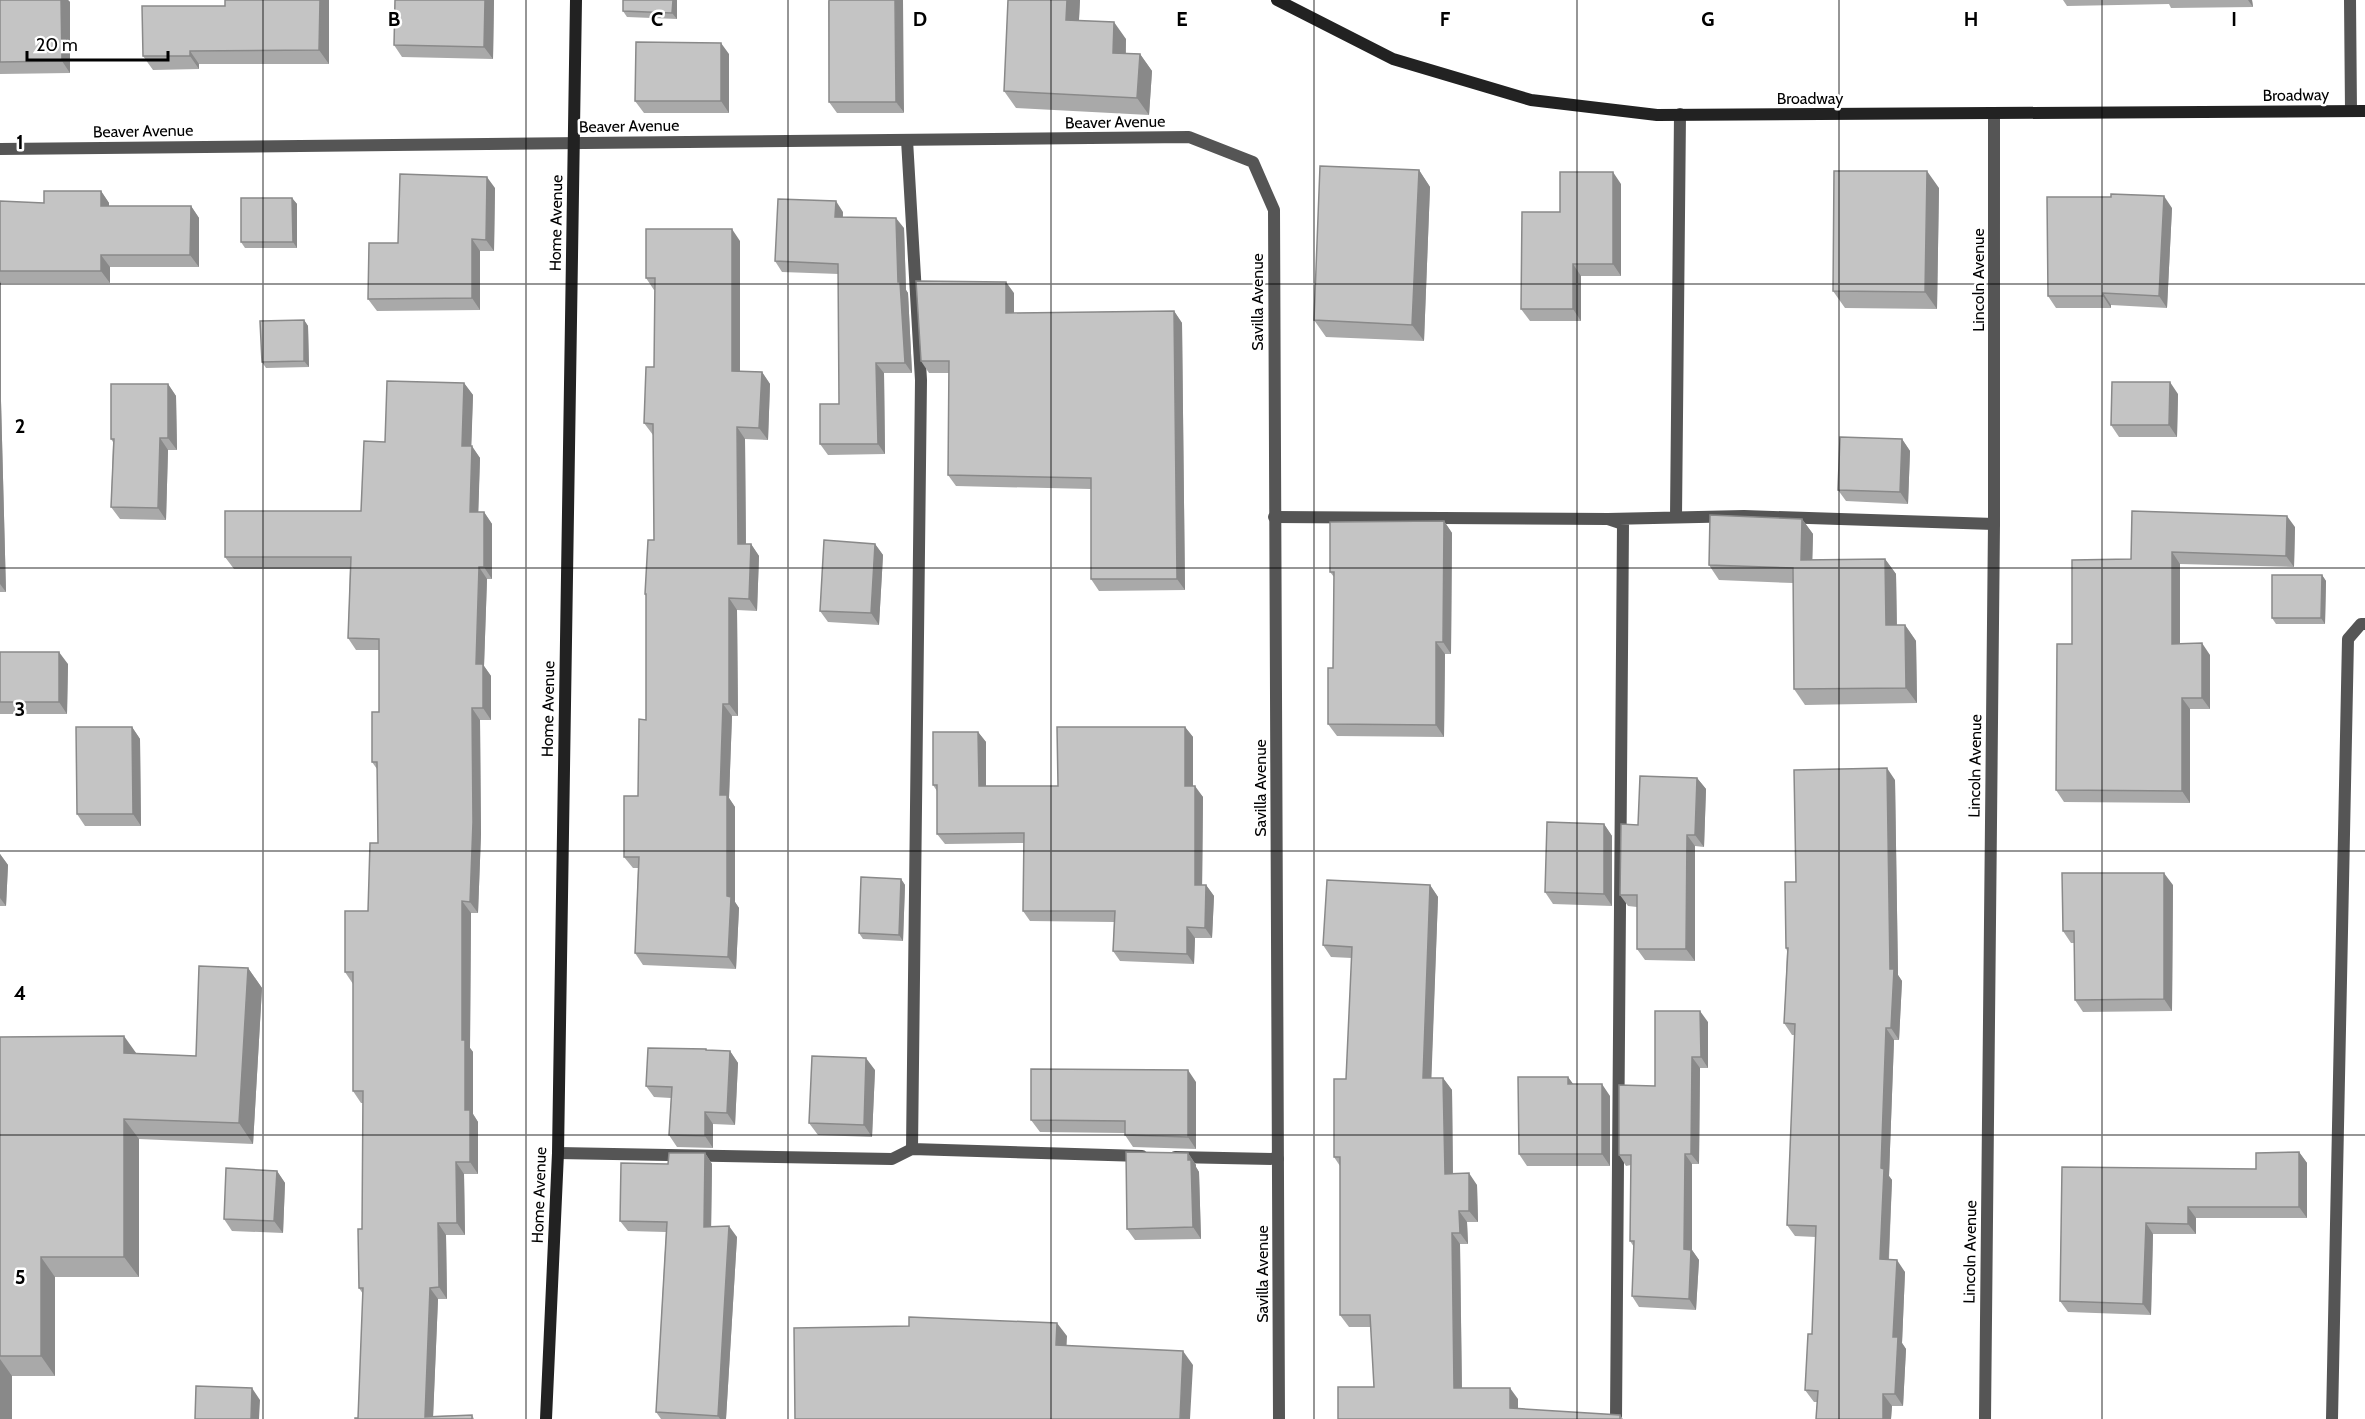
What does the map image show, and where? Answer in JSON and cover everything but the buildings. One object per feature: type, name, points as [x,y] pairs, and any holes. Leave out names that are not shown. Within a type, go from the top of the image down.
[{"type":"street","name":"Home Avenue","points":[[546,1419],[558,1153],[576,0]]},
{"type":"street","name":"Broadway","points":[[1277,0],[1393,59],[1531,100],[1658,115],[2365,111]]},
{"type":"street","points":[[2350,0],[2351,111]]},
{"type":"street","points":[[1676,517],[1680,114]]},
{"type":"street","name":"Lincoln Avenue","points":[[1985,1419],[1994,524],[1994,114]]},
{"type":"street","name":"Beaver Avenue","points":[[0,149],[1189,137],[1253,162]]},
{"type":"street","points":[[907,140],[921,380],[912,1149]]},
{"type":"street","name":"Savilla Avenue","points":[[1253,162],[1274,210],[1279,1419]]},
{"type":"street","points":[[1274,517],[1608,519],[1744,516],[1994,524]]},
{"type":"street","points":[[1608,519],[1623,524],[1616,1419]]},
{"type":"street","points":[[2332,1419],[2348,639],[2361,624],[2365,624]]},
{"type":"street","points":[[558,1153],[892,1159],[912,1149],[1278,1160]]}]
